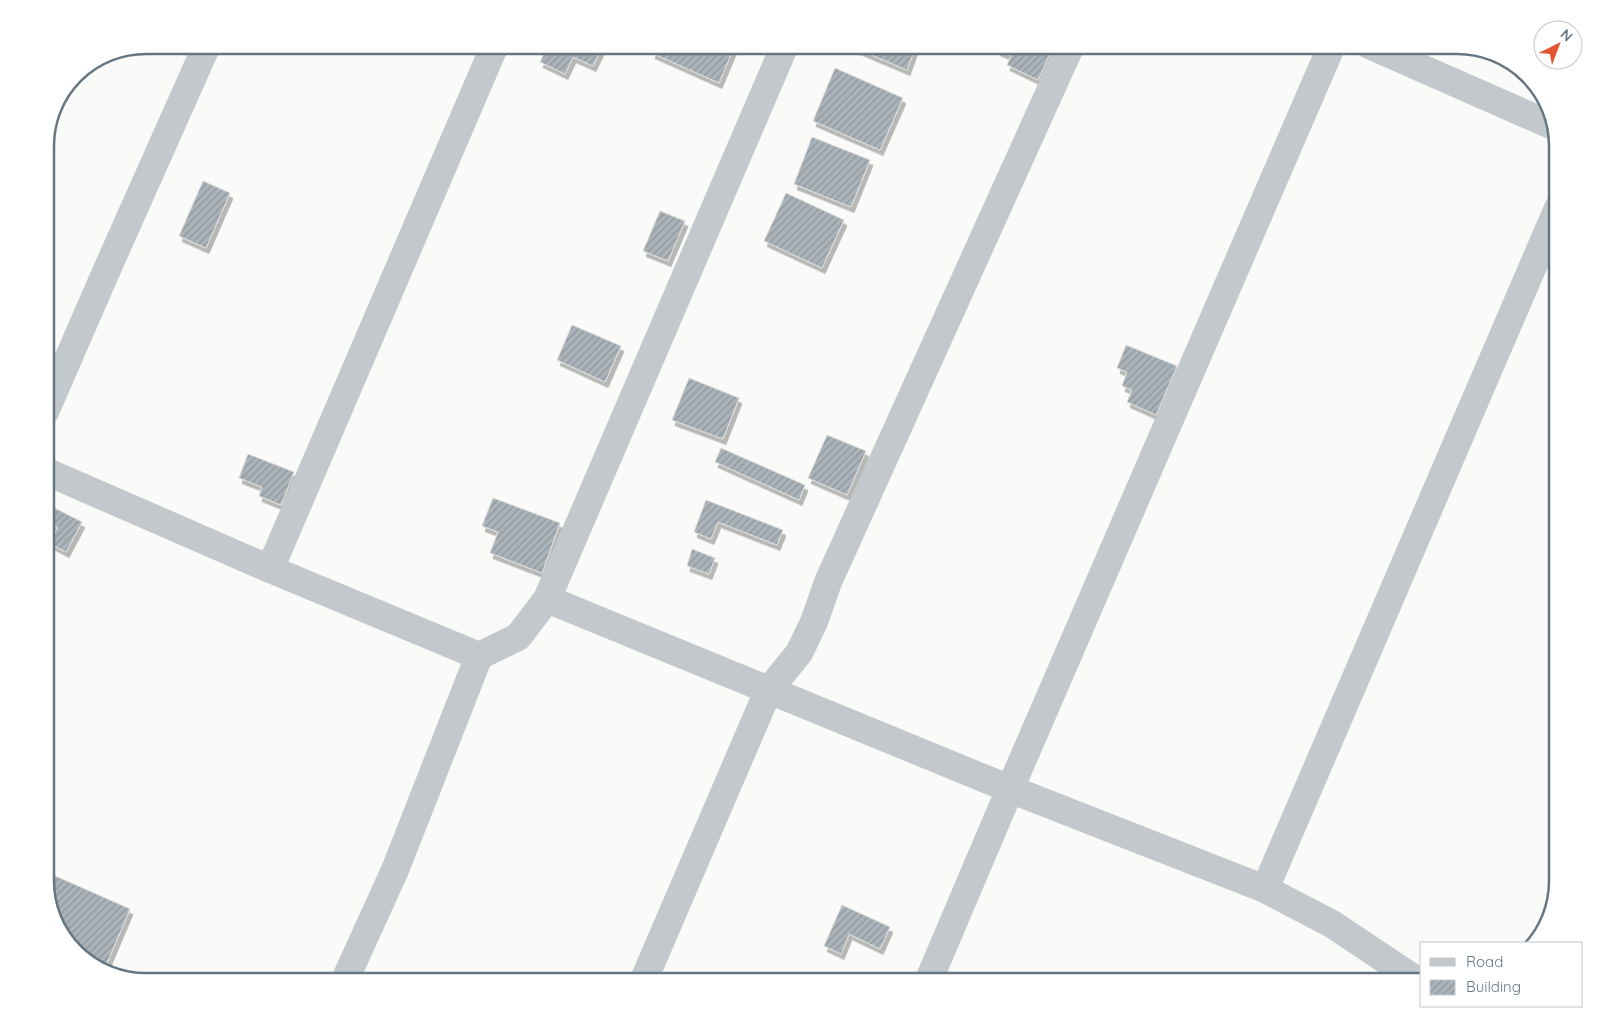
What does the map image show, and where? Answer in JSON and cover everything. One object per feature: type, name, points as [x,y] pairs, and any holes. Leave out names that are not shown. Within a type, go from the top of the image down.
[{"type":"street","points":[[54,391],[104,274],[203,54]]},
{"type":"street","points":[[270,569],[491,54]]},
{"type":"street","points":[[348,973],[395,870],[479,656],[518,637],[547,599],[781,54]]},
{"type":"street","points":[[647,973],[768,691],[799,653],[814,622],[828,582],[1067,54]]},
{"type":"street","points":[[932,973],[1328,54]]},
{"type":"street","points":[[1389,54],[1546,123]]},
{"type":"street","points":[[1265,888],[1549,229]]},
{"type":"street","points":[[54,475],[270,569],[479,656]]},
{"type":"street","points":[[547,599],[1010,789],[1265,888],[1332,924],[1406,973]]},
{"type":"building","points":[[544,54],[599,54],[593,66],[573,57],[565,74],[540,62]]},
{"type":"building","points":[[654,54],[731,54],[719,83]]},
{"type":"building","points":[[869,54],[913,54],[907,70]]},
{"type":"building","points":[[1006,54],[1050,54],[1038,80],[1007,65],[1011,56]]},
{"type":"building","points":[[835,68],[903,98],[880,150],[813,121]]},
{"type":"building","points":[[812,137],[870,160],[851,207],[794,184]]},
{"type":"building","points":[[203,181],[230,193],[206,248],[179,236]]},
{"type":"building","points":[[786,193],[844,220],[822,268],[764,241]]},
{"type":"building","points":[[660,211],[685,221],[668,261],[643,251]]},
{"type":"building","points":[[572,325],[621,346],[605,382],[557,360]]},
{"type":"building","points":[[1126,345],[1177,366],[1156,415],[1127,402],[1132,390],[1122,386],[1127,372],[1117,368]]},
{"type":"building","points":[[689,378],[739,398],[723,439],[672,420]]},
{"type":"building","points":[[827,435],[866,451],[847,495],[808,478]]},
{"type":"building","points":[[721,448],[805,485],[799,500],[715,462]]},
{"type":"building","points":[[248,454],[294,472],[281,505],[259,496],[262,487],[239,478]]},
{"type":"building","points":[[493,498],[560,523],[542,573],[490,553],[498,532],[482,526]]},
{"type":"building","points":[[706,500],[783,530],[777,545],[718,522],[711,539],[694,532]]},
{"type":"building","points":[[54,508],[82,522],[66,552],[54,546],[54,534],[58,527],[54,525]]},
{"type":"building","points":[[692,549],[715,558],[709,574],[687,566]]},
{"type":"building","points":[[54,875],[130,909],[106,964],[105,964],[85,950],[66,927],[56,899]]},
{"type":"building","points":[[842,905],[890,927],[880,949],[849,934],[841,954],[824,946]]}]
